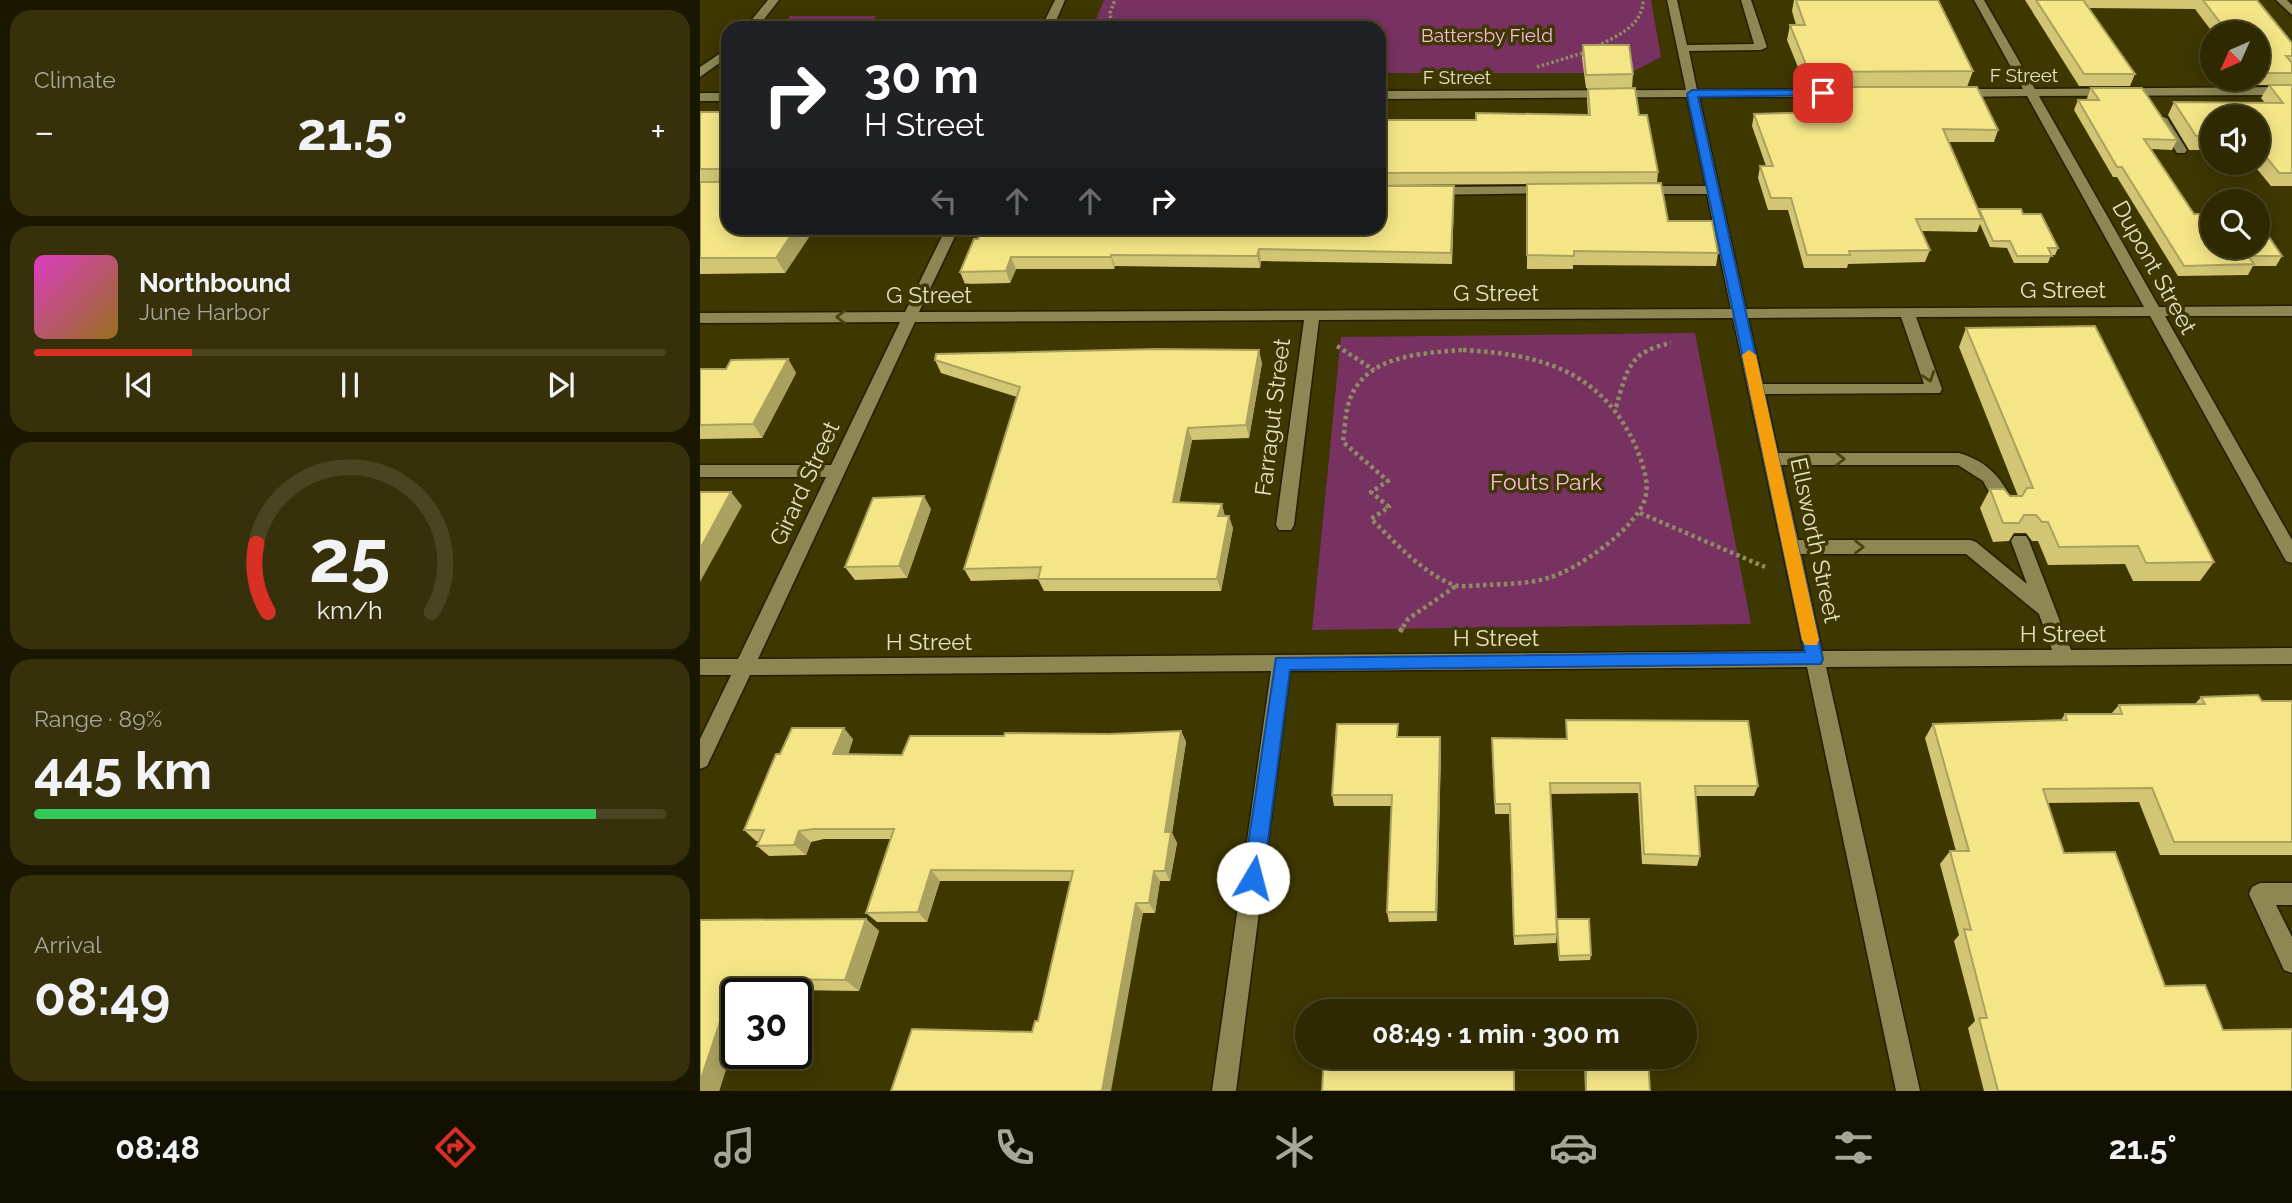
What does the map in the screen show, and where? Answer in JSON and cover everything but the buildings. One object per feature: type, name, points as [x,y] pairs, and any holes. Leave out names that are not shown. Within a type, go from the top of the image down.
[{"type":"street","points":[[757,21],[774,0]]},
{"type":"street","points":[[1050,21],[1060,0]]},
{"type":"street","name":"Ellsworth Street","points":[[1672,0],[1908,1091]]},
{"type":"street","points":[[1682,48],[1761,47],[1746,0]]},
{"type":"street","name":"Dupont Street","points":[[1979,0],[2292,556]]},
{"type":"street","points":[[2281,0],[2292,12]]},
{"type":"street","points":[[700,73],[721,56]]},
{"type":"street","name":"F Street","points":[[1939,93],[2292,91]]},
{"type":"street","points":[[2144,92],[2151,104]]},
{"type":"street","name":"F Street","points":[[1386,95],[1843,93]]},
{"type":"street","points":[[700,97],[721,97]]},
{"type":"street","points":[[2159,115],[2181,150]]},
{"type":"street","points":[[1421,191],[1560,190]]},
{"type":"street","points":[[1630,190],[1713,190]]},
{"type":"street","name":"Girard Street","points":[[700,760],[949,235]]},
{"type":"street","name":"G Street","points":[[700,318],[2292,311]]},
{"type":"street","points":[[1756,389],[1934,390],[1907,313]]},
{"type":"street","name":"Farragut Street","points":[[1284,525],[1312,316]]},
{"type":"street","points":[[1771,459],[1959,459],[1987,472],[2000,490],[2006,507]]},
{"type":"street","points":[[700,471],[836,471]]},
{"type":"street","points":[[2020,541],[2065,657]]},
{"type":"street","points":[[1790,547],[1970,547],[2047,610]]},
{"type":"street","name":"H Street","points":[[700,667],[2292,656]]},
{"type":"street","points":[[1224,1091],[1282,663]]},
{"type":"street","points":[[2292,894],[2260,894],[2292,962]]},
{"type":"path","points":[[1111,21],[1110,13],[1115,0]]},
{"type":"path","points":[[1536,67],[1566,60],[1615,36],[1639,19],[1645,9],[1643,0]]},
{"type":"path","points":[[1616,407],[1634,357],[1649,347],[1679,342]]},
{"type":"path","points":[[1381,662],[1408,619],[1456,586],[1501,584],[1557,575],[1622,531],[1640,513],[1647,486],[1634,441],[1616,407],[1570,372],[1519,354],[1483,350],[1443,352],[1399,360],[1374,370],[1350,398],[1343,442],[1388,481],[1371,492],[1389,507],[1371,519],[1416,560],[1456,586]]},
{"type":"path","points":[[1640,513],[1798,581]]},
{"type":"green space","name":"Battersby Field","points":[[1104,0],[1651,0],[1661,57],[1630,73],[1386,73],[1386,21],[1095,21]]},
{"type":"green space","points":[[790,16],[876,16],[872,21],[786,21]]},
{"type":"green space","name":"Fouts Park","points":[[1695,333],[1751,624],[1312,630],[1341,337]]},
{"type":"slow traffic","points":[[1749,355],[1811,640]]},
{"type":"route","points":[[1253,878],[1282,663],[1815,659],[1692,94],[1823,93]]}]
